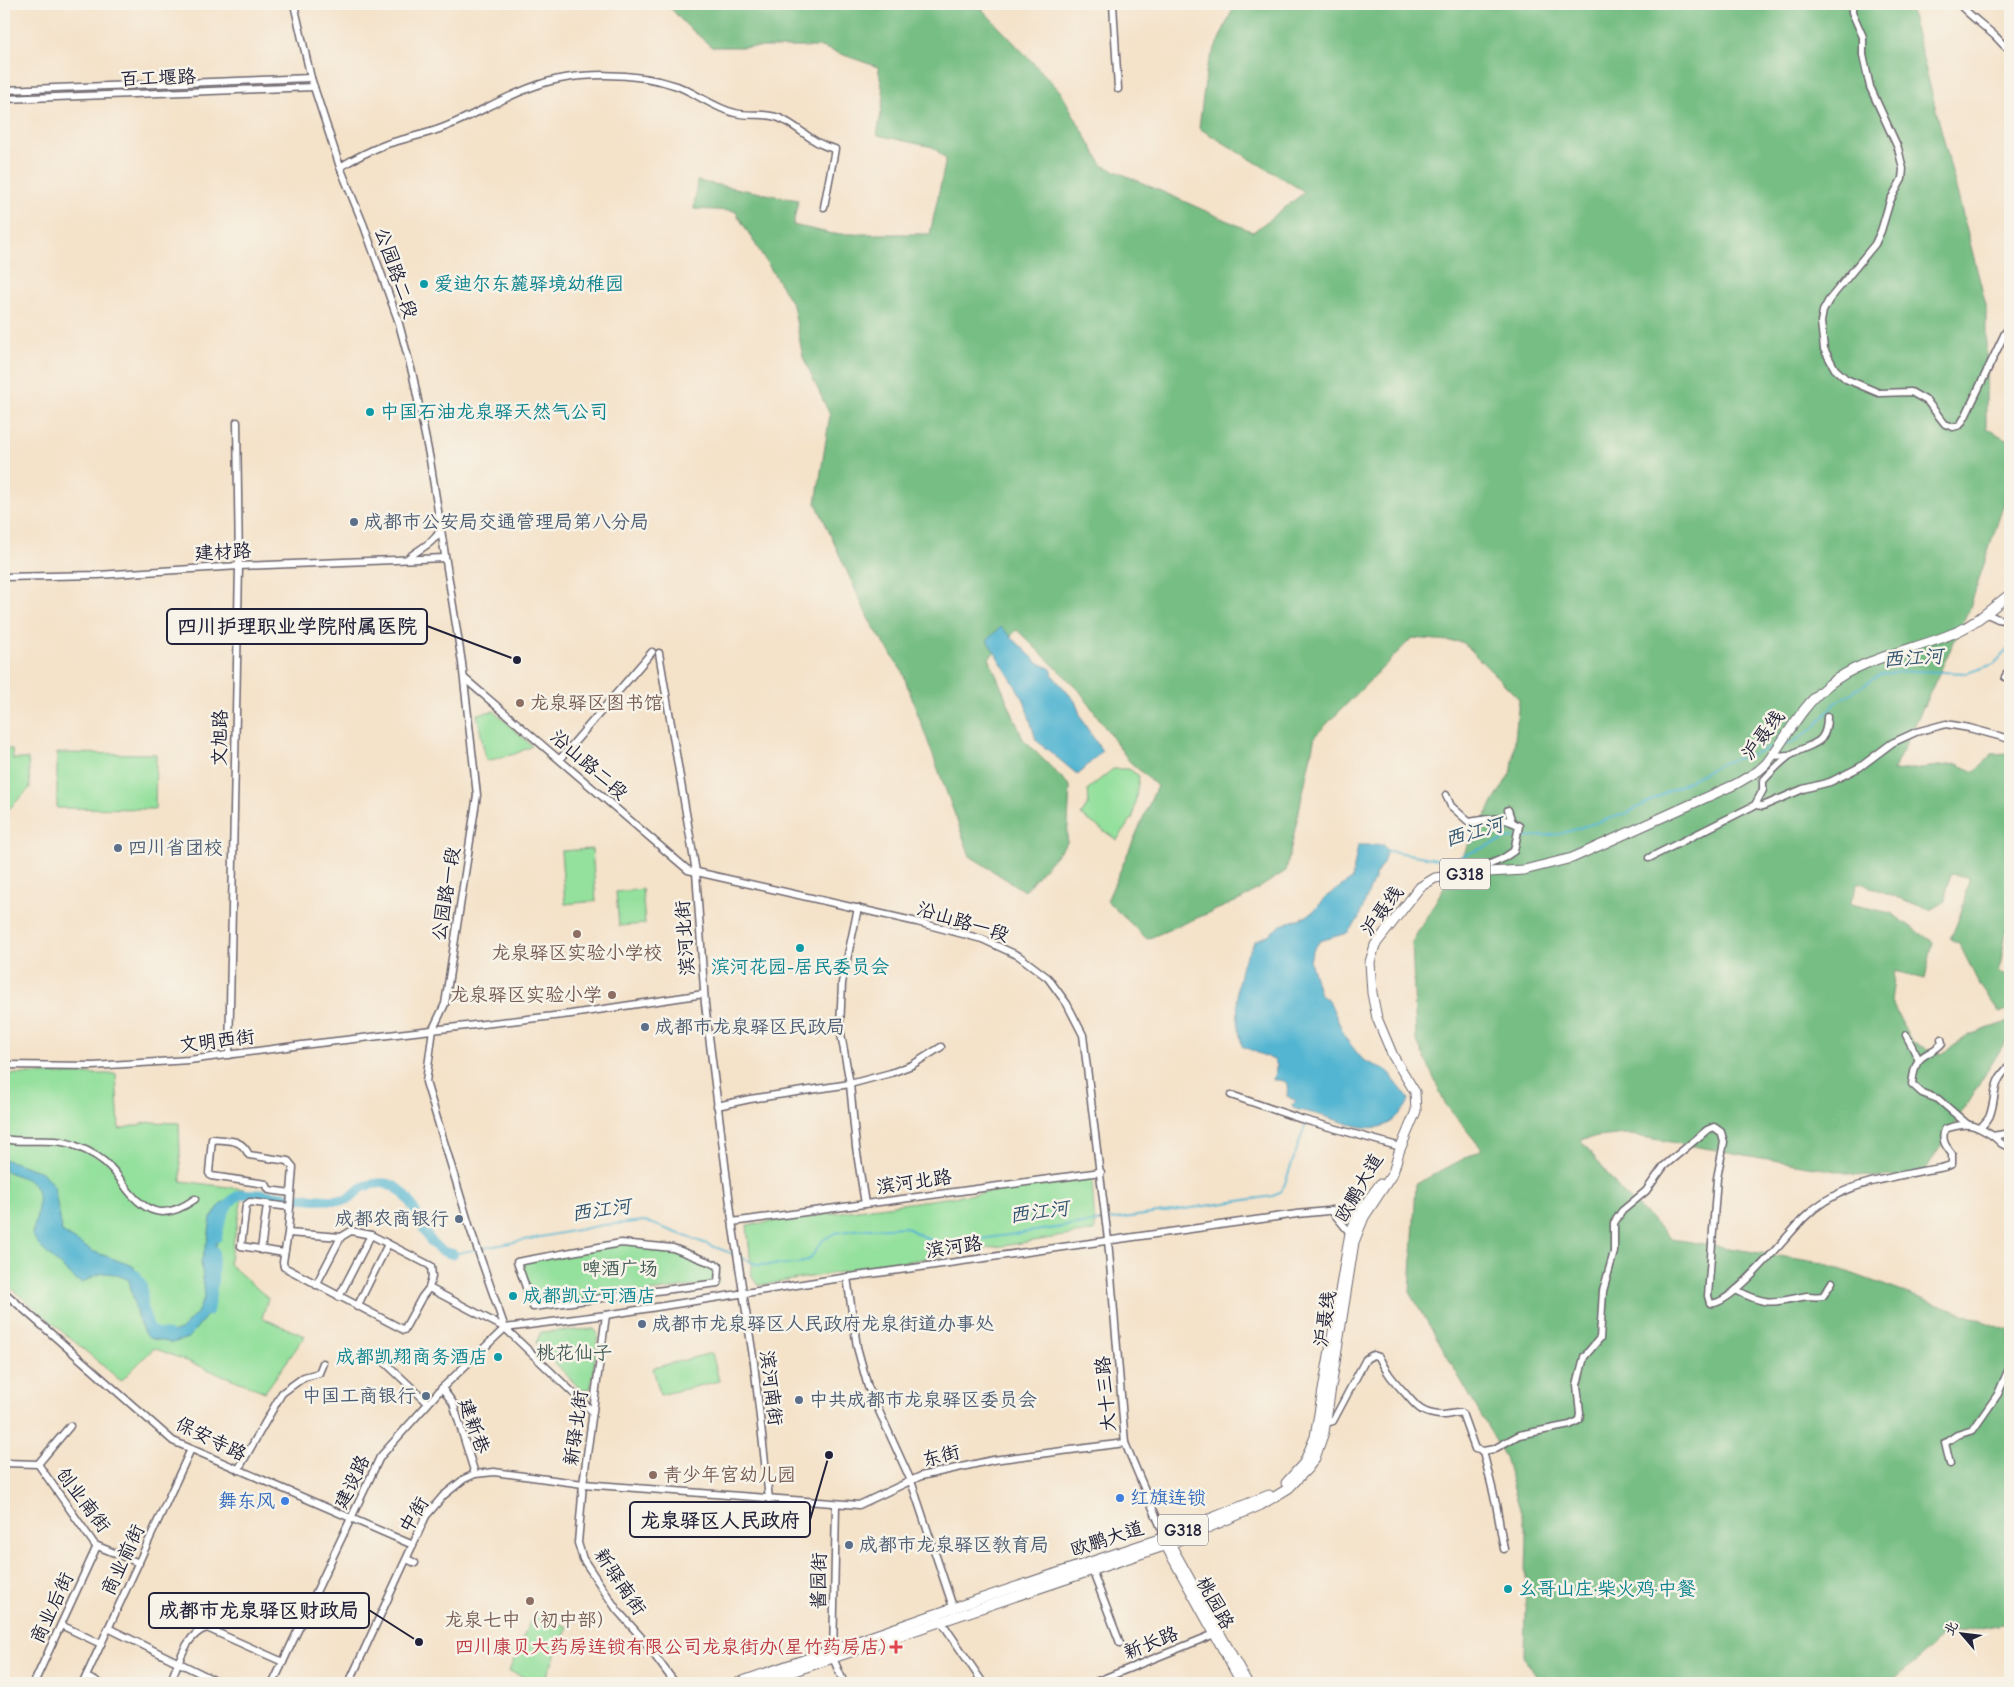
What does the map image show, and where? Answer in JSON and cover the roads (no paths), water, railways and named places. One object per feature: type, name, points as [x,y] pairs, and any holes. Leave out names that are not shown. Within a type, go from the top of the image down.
[{"type":"highway","name":"沪聂线","points":[[1166,1540],[1262,1505],[1289,1488],[1315,1458],[1326,1423],[1354,1242],[1362,1214],[1393,1173],[1416,1111],[1416,1097],[1410,1082],[1393,1056],[1376,1018],[1370,962],[1372,953],[1385,932],[1420,888],[1435,878],[1471,873],[1524,870],[1578,856],[1736,784],[1758,771],[1774,753],[1814,698],[1844,674],[1864,665],[1955,633],[2010,594]]},
{"type":"highway","name":"欧鹏大道","points":[[955,1612],[1092,1570],[1166,1540],[1272,1493],[1292,1477],[1304,1463],[1311,1449],[1318,1424],[1350,1233],[1362,1214]]},
{"type":"highway","name":"欧鹏大道","points":[[738,1683],[833,1654],[1166,1540]]},
{"type":"highway","name":"欧鹏大道","points":[[759,1683],[833,1654]]},
{"type":"main road","name":"桃园路","points":[[1166,1540],[1217,1633],[1241,1683]]},
{"type":"main road","points":[[1217,1633],[1248,1683]]},
{"type":"street","name":"公园路二段","points":[[294,4],[311,78],[340,167],[367,235],[404,341],[430,460],[445,558]]},
{"type":"street","points":[[1113,4],[1118,89]]},
{"type":"street","points":[[1852,4],[1852,12],[1863,37],[1863,56],[1870,87],[1898,148],[1903,169],[1902,179],[1890,201],[1875,244],[1829,300],[1823,312],[1821,322],[1827,356],[1835,369],[1846,379],[1866,388],[1879,393],[1911,392],[1921,396],[1946,424],[1953,427],[1960,425],[1965,417],[2005,333],[2010,327]]},
{"type":"street","points":[[1959,4],[1972,18],[1996,36],[2005,47],[2010,49]]},
{"type":"street","points":[[340,167],[388,144],[440,129],[469,117],[500,100],[542,83],[579,77],[632,76],[657,80],[677,86],[732,113],[744,115],[767,114],[781,118],[809,138],[835,149],[824,208]]},
{"type":"street","name":"百工堰路","points":[[4,90],[311,78]]},
{"type":"street","name":"百工堰路","points":[[4,99],[314,87]]},
{"type":"street","name":"文旭路","points":[[229,1055],[239,566],[237,422]]},
{"type":"street","points":[[407,559],[418,549],[435,540],[440,530]]},
{"type":"street","name":"建材路","points":[[4,577],[98,575],[239,566],[445,558]]},
{"type":"street","name":"公园路一段","points":[[445,558],[464,678],[477,795],[444,1004],[434,1029],[426,1082],[470,1228],[506,1328]]},
{"type":"street","points":[[1985,613],[1998,619],[2010,621]]},
{"type":"street","points":[[560,759],[652,652]]},
{"type":"street","name":"滨河北街","points":[[659,653],[696,872],[704,994],[740,1281]]},
{"type":"street","points":[[2005,677],[2010,669]]},
{"type":"street","name":"沿山路二段","points":[[464,678],[688,870],[696,872]]},
{"type":"street","points":[[1755,805],[1762,790],[1763,781],[1790,755],[1820,740],[1827,731],[1827,717]]},
{"type":"street","points":[[1649,858],[1755,805],[1764,806],[1803,788],[1830,782],[1860,767],[1892,743],[1916,732],[1946,724],[2010,739]]},
{"type":"street","points":[[1774,753],[1790,755]]},
{"type":"street","points":[[1446,795],[1451,806],[1469,822],[1495,818],[1512,822],[1519,826],[1514,851],[1502,859],[1471,873]]},
{"type":"street","points":[[1508,810],[1512,822]]},
{"type":"street","name":"沿山路一段","points":[[696,872],[858,908],[982,940],[1019,956],[1048,978],[1067,1004],[1083,1035],[1103,1196]]},
{"type":"street","points":[[858,908],[842,982],[840,1028],[850,1084],[856,1148],[865,1204]]},
{"type":"street","name":"文明西街","points":[[4,1065],[121,1065],[189,1060],[434,1029],[572,1014],[704,994]]},
{"type":"street","points":[[1906,1035],[1919,1060]]},
{"type":"street","points":[[1941,1039],[1942,1043],[1937,1049],[1919,1060],[1913,1075],[1912,1084],[1922,1093],[1938,1099],[1966,1124],[1980,1128],[2002,1144],[2010,1147]]},
{"type":"street","points":[[717,1106],[750,1099],[850,1084],[912,1065],[941,1047]]},
{"type":"street","points":[[1980,1128],[1990,1116],[1993,1094],[1998,1081],[2010,1066]]},
{"type":"street","points":[[1231,1095],[1400,1150]]},
{"type":"street","points":[[1326,1423],[1333,1421],[1366,1359],[1373,1355],[1379,1357],[1393,1382],[1414,1405],[1427,1413],[1441,1416],[1457,1412],[1462,1413],[1475,1449],[1483,1451],[1494,1449],[1519,1435],[1570,1425],[1579,1420],[1577,1386],[1584,1357],[1600,1338],[1603,1291],[1614,1252],[1614,1223],[1622,1211],[1646,1191],[1664,1166],[1698,1136],[1714,1127],[1721,1132],[1724,1142],[1717,1178],[1709,1301],[1714,1304],[1723,1302],[1736,1290],[1804,1218],[1825,1199],[1858,1184],[1952,1164],[1952,1154],[1945,1146],[1942,1137],[1945,1129],[1966,1124]]},
{"type":"street","points":[[1993,1136],[2010,1133]]},
{"type":"street","points":[[291,1199],[268,1190],[266,1184],[211,1176],[209,1173],[212,1138],[238,1142],[244,1145],[249,1155],[288,1162],[293,1167],[291,1199],[288,1233],[283,1262],[284,1267],[316,1285],[357,1307],[404,1330],[429,1288],[432,1277],[431,1266],[371,1235],[351,1231],[341,1237],[316,1285]]},
{"type":"street","points":[[4,1139],[50,1140],[73,1144],[96,1155],[112,1168],[138,1202],[150,1210],[166,1213],[182,1209],[195,1199]]},
{"type":"street","name":"滨河北路","points":[[733,1225],[865,1204],[1101,1172]]},
{"type":"street","name":"大十三路","points":[[1103,1196],[1125,1443],[1166,1540]]},
{"type":"street","points":[[284,1253],[240,1246],[246,1205],[250,1202],[267,1205],[291,1199]]},
{"type":"street","points":[[261,1250],[267,1205]]},
{"type":"street","points":[[1332,1210],[1350,1233]]},
{"type":"street","name":"滨河路","points":[[506,1328],[606,1316],[847,1277],[1332,1210],[1362,1214]]},
{"type":"street","points":[[288,1233],[341,1237]]},
{"type":"street","points":[[339,1297],[371,1235]]},
{"type":"street","points":[[622,1243],[673,1248],[718,1266],[718,1283],[533,1307],[517,1262],[622,1243]]},
{"type":"street","points":[[357,1307],[388,1244]]},
{"type":"street","points":[[847,1277],[857,1346],[868,1387],[911,1480],[955,1612]]},
{"type":"street","name":"滨河南街","points":[[740,1281],[754,1363],[769,1498]]},
{"type":"street","points":[[1736,1290],[1750,1298],[1778,1303],[1810,1296],[1823,1296],[1832,1282]]},
{"type":"street","points":[[429,1288],[506,1328],[593,1412]]},
{"type":"street","name":"保安寺路","points":[[4,1292],[173,1441],[413,1546]]},
{"type":"street","name":"新驿北街","points":[[583,1484],[606,1316]]},
{"type":"street","name":"建设路","points":[[273,1683],[380,1457],[442,1388],[506,1328]]},
{"type":"street","points":[[374,1352],[428,1403]]},
{"type":"street","points":[[238,1470],[282,1393],[304,1377],[319,1373],[323,1363]]},
{"type":"street","points":[[1950,1464],[1945,1442],[1957,1435],[1973,1430],[1998,1394],[2010,1366]]},
{"type":"street","name":"建新巷","points":[[442,1388],[453,1403],[475,1474]]},
{"type":"street","points":[[38,1464],[70,1426]]},
{"type":"street","name":"东街","points":[[583,1484],[859,1505],[921,1476],[993,1460],[1125,1443]]},
{"type":"street","name":"商业前街","points":[[85,1680],[191,1450]]},
{"type":"street","points":[[1483,1451],[1496,1504],[1504,1549]]},
{"type":"street","name":"创业南街","points":[[4,1463],[38,1464],[97,1546],[139,1564]]},
{"type":"street","name":"中街","points":[[348,1683],[426,1516],[443,1496],[464,1479],[475,1474],[494,1472],[583,1484]]},
{"type":"street","name":"新驿南街","points":[[583,1484],[578,1543],[582,1559],[617,1610],[641,1637],[675,1683]]},
{"type":"street","name":"酱园街","points":[[833,1654],[836,1504]]},
{"type":"street","name":"商业后街","points":[[34,1683],[97,1546]]},
{"type":"street","points":[[407,1560],[415,1563]]},
{"type":"street","points":[[1092,1570],[1120,1642]]},
{"type":"street","points":[[938,1618],[982,1683]]},
{"type":"street","points":[[61,1625],[102,1644]]},
{"type":"street","points":[[108,1628],[220,1683]]},
{"type":"street","points":[[170,1683],[194,1634],[207,1628],[283,1662]]},
{"type":"street","name":"新长路","points":[[1094,1683],[1217,1633]]},
{"type":"street","points":[[833,1654],[844,1683]]},
{"type":"street","points":[[85,1680],[99,1683]]},
{"type":"water","points":[[1001,627],[1037,662],[1051,669],[1053,676],[1075,701],[1083,722],[1102,751],[1078,775],[1036,740],[1024,700],[987,640]]},
{"type":"water","points":[[1358,845],[1384,845],[1387,850],[1383,863],[1376,874],[1358,920],[1347,933],[1320,941],[1312,952],[1310,961],[1320,995],[1329,1000],[1346,1039],[1363,1060],[1391,1074],[1409,1099],[1404,1109],[1391,1122],[1373,1128],[1353,1125],[1293,1108],[1292,1105],[1296,1101],[1287,1096],[1286,1083],[1273,1080],[1277,1065],[1274,1060],[1242,1046],[1238,1025],[1237,989],[1242,964],[1255,941],[1268,935],[1281,925],[1307,916],[1327,896],[1352,879]]},
{"type":"water","points":[[4,1159],[42,1172],[54,1186],[62,1232],[92,1251],[133,1266],[141,1281],[141,1303],[155,1333],[180,1330],[197,1313],[205,1296],[201,1262],[208,1239],[211,1218],[221,1204],[230,1198],[219,1219],[220,1231],[214,1253],[209,1313],[188,1338],[172,1343],[149,1338],[144,1333],[137,1316],[129,1280],[105,1273],[82,1283],[76,1280],[39,1246],[32,1234],[38,1206],[35,1185],[4,1170]]},
{"type":"waterway","name":"西江河","points":[[1784,745],[1793,742],[1814,728],[1834,704],[1881,674],[1915,671],[1967,673],[1994,664],[2010,647]]},
{"type":"waterway","name":"西江河","points":[[1519,838],[1560,834],[1627,813],[1723,763],[1774,747]]},
{"type":"waterway","name":"西江河","points":[[1384,850],[1449,861],[1506,839],[1515,838]]},
{"type":"waterway","name":"西江河","points":[[740,1257],[758,1265],[798,1264],[810,1259],[823,1240],[835,1233],[855,1230],[905,1227],[940,1245],[1273,1196],[1279,1193],[1284,1186],[1306,1123]]},
{"type":"waterway","name":"西江河","points":[[217,1237],[221,1219],[226,1208],[239,1195],[257,1194],[321,1200],[345,1200],[363,1187],[386,1183],[399,1189],[406,1197],[432,1242],[441,1250],[453,1254]]},
{"type":"waterway","name":"西江河","points":[[453,1254],[603,1225],[645,1221],[736,1255]]},
{"type":"waterway","name":"西江河","points":[[208,1311],[213,1282],[214,1251]]},
{"type":"waterway","name":"西江河","points":[[136,1275],[142,1286],[143,1309],[150,1330],[159,1334],[169,1335]]},
{"type":"place","name":"爱迪尔东麓驿境幼稚园","points":[[424,284]]},
{"type":"place","name":"中国石油龙泉驿天然气公司","points":[[370,412]]},
{"type":"place","name":"成都市公安局交通管理局第八分局","points":[[354,522]]},
{"type":"place","name":"四川护理职业学院附属医院","points":[[517,660]]},
{"type":"place","name":"龙泉驿区图书馆","points":[[520,703]]},
{"type":"place","name":"四川省团校","points":[[118,848]]},
{"type":"place","name":"龙泉驿区实验小学校","points":[[577,934]]},
{"type":"place","name":"滨河花园-居民委员会","points":[[800,948]]},
{"type":"place","name":"龙泉驿区实验小学","points":[[612,995]]},
{"type":"place","name":"成都市龙泉驿区民政局","points":[[645,1027]]},
{"type":"place","name":"成都农商银行","points":[[459,1219]]},
{"type":"place","name":"成都凯立可酒店","points":[[513,1296]]},
{"type":"place","name":"成都市龙泉驿区人民政府龙泉街道办事处","points":[[642,1324]]},
{"type":"place","name":"成都凯翔商务酒店","points":[[498,1357]]},
{"type":"place","name":"中国工商银行","points":[[426,1396]]},
{"type":"place","name":"中共成都市龙泉驿区委员会","points":[[799,1400]]},
{"type":"place","name":"龙泉驿区人民政府","points":[[829,1455]]},
{"type":"place","name":"青少年宫幼儿园","points":[[653,1475]]},
{"type":"place","name":"红旗连锁","points":[[1120,1498]]},
{"type":"place","name":"舞东风","points":[[285,1501]]},
{"type":"place","name":"成都市龙泉驿区教育局","points":[[849,1545]]},
{"type":"place","name":"幺哥山庄·柴火鸡·中餐","points":[[1508,1589]]},
{"type":"place","name":"龙泉七中（初中部）","points":[[530,1601]]},
{"type":"place","name":"成都市龙泉驿区财政局","points":[[419,1642]]},
{"type":"place","name":"四川康贝大药房连锁有限公司龙泉街办(星竹药房店)","points":[[896,1647]]},
{"type":"park label","name":"啤酒广场","points":[[620,1269]]},
{"type":"park label","name":"桃花仙子","points":[[574,1353]]}]
